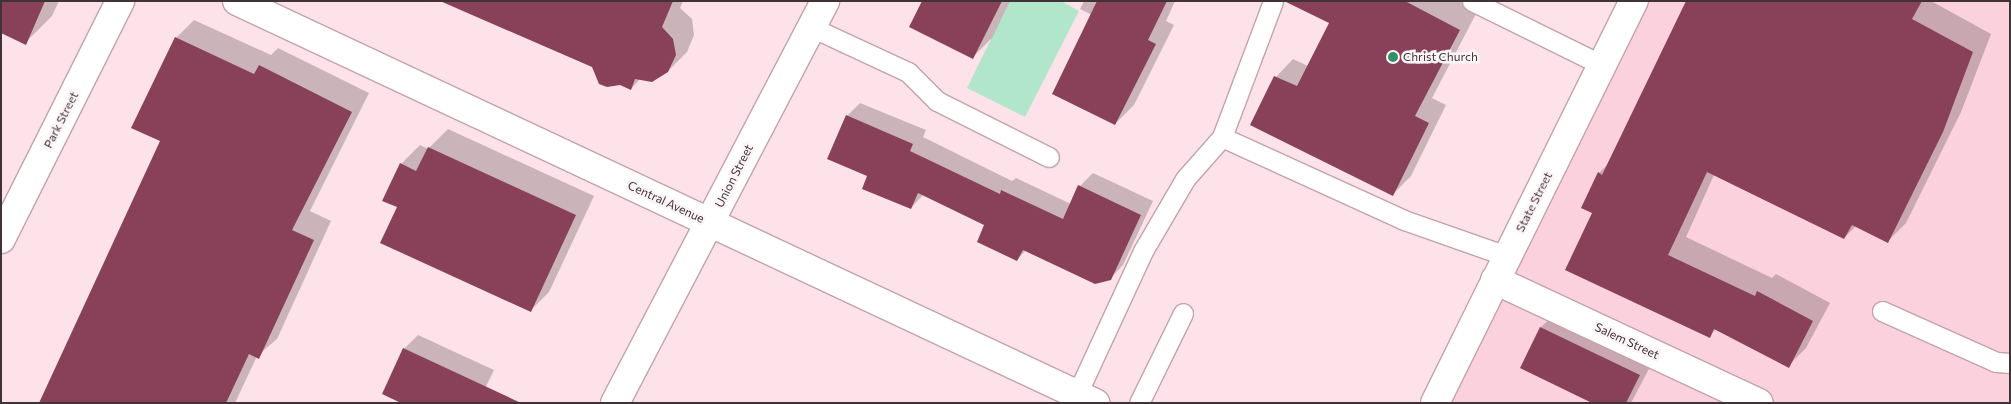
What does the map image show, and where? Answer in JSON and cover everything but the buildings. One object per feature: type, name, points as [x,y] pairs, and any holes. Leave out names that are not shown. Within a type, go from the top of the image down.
[{"type":"street","name":"Park Street","points":[[1,239],[120,1]]},
{"type":"street","name":"Central Avenue","points":[[237,1],[1086,399]]},
{"type":"street","name":"Union Street","points":[[615,403],[825,1]]},
{"type":"street","name":"State Street","points":[[1435,403],[1634,1]]},
{"type":"street","name":"Salem Street","points":[[1501,268],[1759,403]]},
{"type":"lane","points":[[1086,399],[1148,243],[1184,179],[1222,137],[1273,1]]},
{"type":"lane","points":[[1472,1],[1602,65]]},
{"type":"lane","points":[[811,27],[908,72],[937,102],[1049,157]]},
{"type":"lane","points":[[1222,137],[1404,220],[1501,268]]},
{"type":"lane","points":[[1882,311],[1996,362],[2010,363]]},
{"type":"lane","points":[[1140,403],[1183,314]]},
{"type":"shaded area","points":[[1634,1],[2010,1],[2010,403],[1435,403]]},
{"type":"green space","points":[[1010,1],[1061,1],[1079,11],[1025,117],[967,88]]},
{"type":"place","name":"Christ Church","points":[[1393,57]]}]
